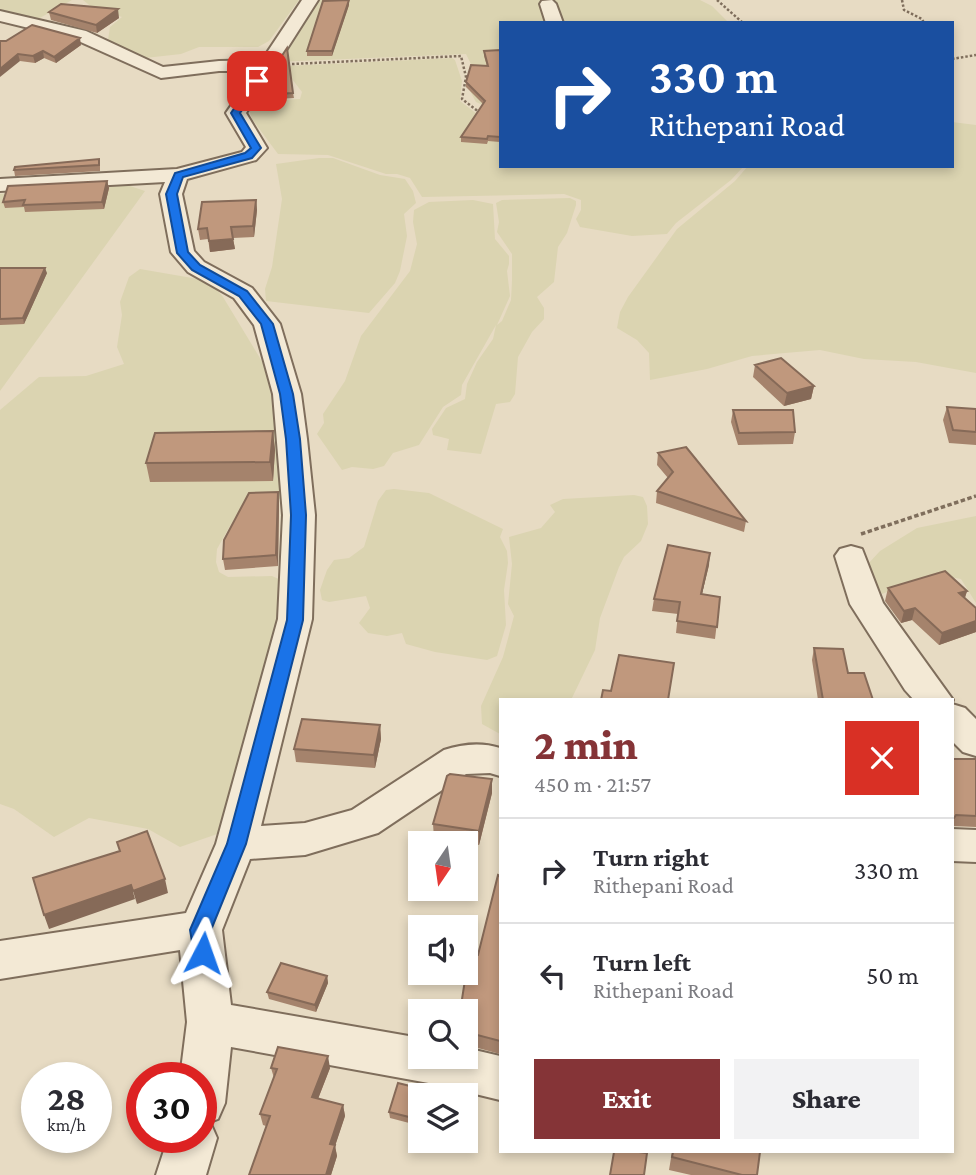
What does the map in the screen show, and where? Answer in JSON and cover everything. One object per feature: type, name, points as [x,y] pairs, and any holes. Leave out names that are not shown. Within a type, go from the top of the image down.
[{"type":"street","points":[[0,185],[178,175],[248,156],[257,148],[236,113],[310,0]]},
{"type":"street","points":[[548,4],[554,21]]},
{"type":"street","points":[[0,16],[80,35],[160,73],[219,66],[268,65]]},
{"type":"street","points":[[178,175],[171,194],[183,253],[196,267],[243,293],[267,324],[287,394],[299,515],[295,620],[236,844],[200,930],[210,1022],[206,1062]]},
{"type":"street","points":[[851,556],[867,604],[918,681],[933,698]]},
{"type":"street","points":[[954,720],[976,741]]},
{"type":"street","points":[[236,844],[305,839],[364,822],[458,760],[499,761]]},
{"type":"street","points":[[954,845],[976,846]]},
{"type":"street","points":[[0,960],[156,934],[200,930]]},
{"type":"street","points":[[210,1022],[434,1062],[499,1079]]},
{"type":"street","points":[[181,1175],[187,1153]]},
{"type":"path","points":[[716,0],[741,21]]},
{"type":"path","points":[[902,0],[904,10],[923,21]]},
{"type":"path","points":[[954,60],[976,54]]},
{"type":"path","points":[[268,65],[461,56],[466,77],[462,99],[485,117]]},
{"type":"path","points":[[851,556],[853,537],[976,496]]},
{"type":"shaded area","points":[[0,0],[72,0],[38,19],[0,12]]},
{"type":"shaded area","points":[[83,0],[299,0],[269,41],[258,47],[199,47],[181,54],[145,58],[108,40],[110,27],[122,17],[93,8]]},
{"type":"shaded area","points":[[317,0],[700,0],[712,6],[727,21],[499,21],[499,113],[476,102],[469,89],[471,64],[466,54],[275,62]]},
{"type":"shaded area","points":[[452,58],[462,81],[460,101],[477,114],[499,120],[499,168],[742,168],[731,180],[676,223],[667,234],[632,236],[580,227],[576,219],[581,210],[581,200],[564,194],[422,197],[410,178],[397,174],[386,174],[328,155],[278,154],[252,119],[249,109],[258,101],[300,99],[302,92],[289,75],[286,66]]},
{"type":"shaded area","points":[[954,122],[976,125],[976,373],[916,362],[864,359],[820,350],[752,356],[707,369],[650,380],[649,353],[637,340],[617,328],[620,312],[677,229],[735,181],[746,168],[954,168]]},
{"type":"shaded area","points":[[333,158],[380,175],[405,179],[413,191],[416,203],[404,214],[407,236],[400,271],[395,283],[369,313],[266,301],[265,289],[272,267],[282,199],[276,164]]},
{"type":"shaded area","points":[[115,181],[145,191],[0,391],[0,194]]},
{"type":"shaded area","points":[[570,198],[576,201],[576,205],[567,233],[558,247],[554,282],[537,297],[544,308],[544,319],[532,332],[518,357],[515,394],[510,402],[496,404],[481,454],[447,450],[449,439],[433,435],[432,429],[446,408],[465,399],[467,384],[477,362],[493,339],[496,325],[462,385],[461,395],[443,407],[419,445],[393,453],[384,466],[342,470],[317,434],[324,423],[323,414],[345,381],[361,336],[410,271],[417,244],[414,210],[429,202],[473,200],[493,204],[495,239],[509,256],[507,271],[510,296],[497,325],[502,321],[511,300],[512,254],[497,232],[499,222],[496,203],[502,200]]},
{"type":"shaded area","points":[[140,269],[198,279],[217,290],[223,297],[263,363],[276,414],[286,493],[281,499],[261,499],[247,505],[235,517],[217,549],[216,562],[219,572],[228,577],[272,576],[283,581],[271,646],[220,833],[180,847],[148,829],[89,818],[54,837],[14,809],[0,804],[0,410],[39,377],[86,376],[124,364],[117,347],[122,315],[120,302],[129,277]]},
{"type":"shaded area","points":[[386,490],[429,493],[503,529],[500,537],[507,551],[508,563],[504,590],[506,625],[497,656],[487,660],[435,652],[406,644],[402,633],[387,636],[368,633],[359,623],[370,608],[366,596],[329,602],[322,600],[320,590],[327,570],[334,560],[349,558],[364,547],[378,501]]},
{"type":"shaded area","points":[[634,495],[643,497],[647,506],[648,524],[641,541],[624,557],[619,567],[600,618],[595,650],[572,698],[499,698],[499,733],[482,724],[481,706],[503,657],[514,616],[508,604],[512,564],[509,537],[541,528],[555,512],[550,505],[563,499]]},
{"type":"shaded area","points":[[976,516],[976,603],[961,579],[934,574],[882,594],[867,565],[880,551],[917,528]]},
{"type":"building","points":[[349,0],[332,51],[307,51],[323,1]]},
{"type":"building","points":[[61,4],[118,9],[96,25],[49,12]]},
{"type":"building","points":[[32,25],[80,38],[54,57],[43,51],[33,56],[18,54],[0,69],[0,41],[6,41]]},
{"type":"building","points":[[287,48],[293,93],[259,95],[270,74]]},
{"type":"building","points":[[499,50],[499,137],[461,137],[485,101],[466,82],[471,65],[488,66],[484,51]]},
{"type":"building","points":[[99,159],[99,165],[14,170],[15,167]]},
{"type":"building","points":[[107,181],[102,202],[23,205],[25,200],[3,202],[8,186]]},
{"type":"building","points":[[256,200],[253,226],[231,227],[233,239],[209,241],[207,228],[198,229],[202,202]]},
{"type":"building","points":[[0,268],[45,268],[23,318],[0,319]]},
{"type":"building","points":[[781,358],[814,386],[787,393],[755,365]]},
{"type":"building","points":[[947,407],[976,409],[976,432],[953,430]]},
{"type":"building","points":[[733,410],[793,410],[795,432],[739,433]]},
{"type":"building","points":[[273,431],[270,462],[146,463],[155,433]]},
{"type":"building","points":[[686,447],[746,521],[657,491],[673,472],[658,453]]},
{"type":"building","points":[[278,492],[276,555],[223,559],[224,540],[249,493]]},
{"type":"building","points":[[668,545],[710,553],[701,594],[720,597],[717,627],[677,621],[680,602],[654,599]]},
{"type":"building","points":[[945,571],[967,591],[959,593],[976,608],[976,621],[942,633],[915,608],[904,611],[888,588]]},
{"type":"building","points":[[814,648],[843,649],[848,673],[864,673],[872,698],[823,698]]},
{"type":"building","points":[[619,655],[674,663],[668,698],[601,698],[603,690],[611,691]]},
{"type":"building","points":[[302,719],[380,725],[374,755],[294,749]]},
{"type":"building","points":[[954,759],[976,759],[976,816],[956,815],[954,818]]},
{"type":"building","points":[[450,774],[492,779],[479,831],[433,824],[447,776]]},
{"type":"building","points":[[147,831],[165,879],[133,891],[131,885],[44,915],[33,878],[120,851],[117,842]]},
{"type":"building","points":[[499,876],[499,1041],[478,1035],[478,999],[462,999],[464,985],[478,985],[478,955]]},
{"type":"building","points":[[281,963],[327,976],[315,1005],[267,992]]},
{"type":"building","points":[[278,1047],[328,1056],[312,1097],[343,1105],[330,1144],[335,1145],[326,1175],[249,1175],[270,1116],[260,1114],[277,1069],[271,1068]]},
{"type":"building","points":[[398,1083],[408,1086],[408,1117],[389,1112]]},
{"type":"building","points":[[614,1153],[647,1153],[644,1175],[610,1175]]},
{"type":"building","points":[[673,1153],[760,1153],[757,1175],[742,1175],[672,1157]]},
{"type":"route","points":[[203,953],[200,930],[236,844],[295,620],[299,515],[287,394],[267,324],[243,293],[196,267],[183,253],[171,194],[178,175],[248,156],[257,148],[236,113],[257,81]]}]
